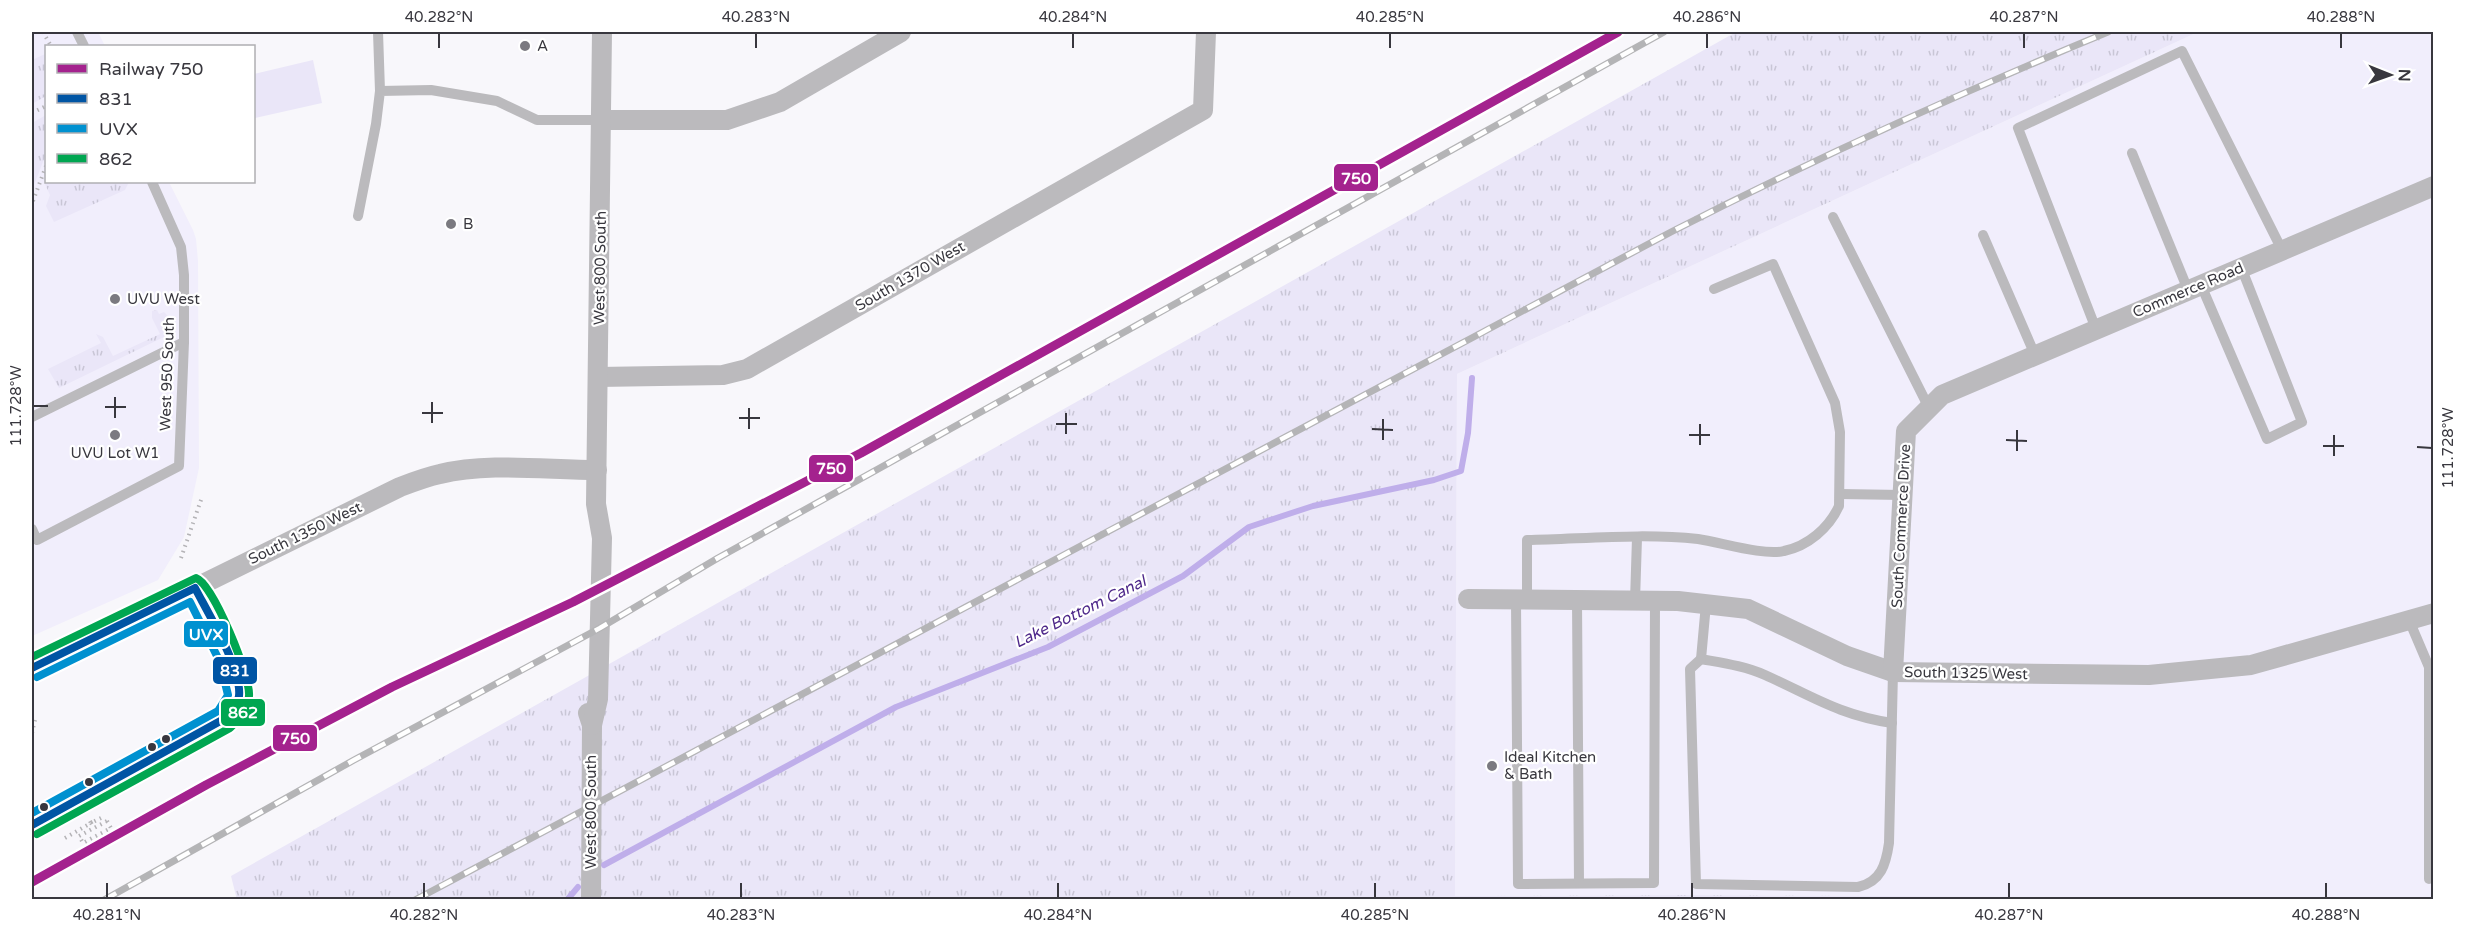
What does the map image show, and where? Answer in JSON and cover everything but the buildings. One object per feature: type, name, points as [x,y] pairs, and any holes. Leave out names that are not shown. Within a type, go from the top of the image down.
[{"type":"street","name":"West 800 South","points":[[591,900],[592,725],[598,699],[602,538],[596,504],[602,32]]},
{"type":"street","points":[[602,120],[727,120],[780,102],[901,32]]},
{"type":"street","name":"South 1370 West","points":[[598,377],[723,375],[747,369],[1203,110],[1206,32]]},
{"type":"street","name":"Commerce Road","points":[[1935,401],[2096,329],[2433,186]]},
{"type":"street","name":"South Commerce Drive","points":[[1893,672],[1906,431],[1935,401]]},
{"type":"street","name":"South 1350 West","points":[[32,668],[400,487],[421,479],[464,470],[597,470]]},
{"type":"street","name":"South 1325 West","points":[[1467,599],[1645,601],[1748,609],[1847,656],[1893,672],[2149,675],[2251,665],[2433,613]]},
{"type":"lane","points":[[358,216],[380,91],[378,32]]},
{"type":"lane","points":[[2096,329],[2018,128],[2182,51],[2282,250]]},
{"type":"lane","points":[[380,91],[431,90],[497,101],[537,120],[602,120]]},
{"type":"lane","points":[[2132,153],[2267,439],[2302,422],[2241,267]]},
{"type":"lane","name":"West 950 South","points":[[32,529],[37,540],[179,466],[184,275],[181,247],[152,183]]},
{"type":"lane","points":[[1833,217],[1935,401]]},
{"type":"lane","points":[[1983,235],[2035,356]]},
{"type":"lane","points":[[1637,538],[1645,601],[1654,883],[1518,884],[1522,600],[1527,540],[1637,538],[1696,539],[1782,552],[1796,547],[1825,528],[1839,506],[1840,432],[1835,403],[1773,264],[1714,289]]},
{"type":"lane","points":[[32,417],[184,342]]},
{"type":"lane","points":[[1840,494],[1902,495]]},
{"type":"lane","points":[[32,825],[224,719],[234,709],[239,695],[238,678],[195,588]]},
{"type":"lane","points":[[1578,600],[1579,883]]},
{"type":"lane","points":[[1706,604],[1701,659],[1690,669],[1696,884],[1858,887],[1868,885],[1879,876],[1886,862],[1889,843],[1893,672]]},
{"type":"lane","points":[[2409,620],[2429,667],[2431,742],[2429,879]]},
{"type":"lane","points":[[1701,659],[1744,668],[1764,675],[1823,705],[1865,719],[1892,723]]},
{"type":"path","points":[[33,201],[45,169]]},
{"type":"path","points":[[181,558],[202,497]]},
{"type":"path","points":[[32,733],[35,720]]},
{"type":"path","points":[[65,838],[90,822],[101,818]]},
{"type":"path","points":[[107,821],[111,828],[83,843],[79,836],[94,828],[107,821]]},
{"type":"path","points":[[90,822],[94,828]]},
{"type":"shaded area","name":"UVU West","points":[[32,32],[98,32],[104,45],[45,45],[45,183],[170,183],[196,239],[199,468],[184,537],[158,580],[32,636]]},
{"type":"shaded area","points":[[2198,32],[2433,32],[2433,899],[1455,896],[1457,374]]},
{"type":"green space","points":[[1736,32],[2198,32],[1457,374],[1455,896],[2434,899],[237,900],[231,876]]},
{"type":"green space","points":[[45,54],[45,97],[32,104],[32,60]]},
{"type":"green space","points":[[313,60],[322,103],[255,118],[255,74]]},
{"type":"green space","points":[[45,116],[45,157],[32,190],[32,123]]},
{"type":"green space","points":[[128,183],[125,190],[54,222],[46,206],[50,195],[45,184]]},
{"type":"green space","points":[[157,310],[159,314],[164,312],[170,320],[171,329],[168,335],[59,388],[48,369],[101,343],[96,334],[103,337],[113,356],[160,334],[152,318],[152,311]]},
{"type":"waterway","name":"Lake Bottom Canal","points":[[604,865],[896,707],[1048,647],[1183,576],[1249,527],[1313,506],[1434,480],[1461,471],[1468,433],[1472,378]]},
{"type":"waterway","name":"Lake Bottom Canal","points":[[567,900],[578,887]]},
{"type":"railway","points":[[104,900],[354,760],[600,628],[718,558],[1664,32]]},
{"type":"railway","points":[[415,900],[1671,232],[1888,128],[2108,32]]},
{"type":"rail line","name":"750","points":[[32,882],[206,785],[392,687],[573,602],[861,453],[1618,32]]},
{"type":"transit line","name":"862","points":[[32,657],[196,578],[212,596],[230,632],[244,670],[249,696],[245,709],[230,728],[37,834]]},
{"type":"transit line","name":"831","points":[[32,668],[195,588],[230,657],[239,685],[239,696],[235,706],[224,719],[32,825]]},
{"type":"transit line","name":"UVX","points":[[32,813],[218,711],[228,695],[220,662],[190,602],[37,677]]},
{"type":"place","name":"A","points":[[525,46]]},
{"type":"place","name":"B","points":[[451,224]]},
{"type":"place","name":"UVU West","points":[[115,299]]},
{"type":"place","name":"UVU Lot W1","points":[[115,435]]},
{"type":"place","name":"Ideal Kitchen & Bath","points":[[1492,766]]}]
